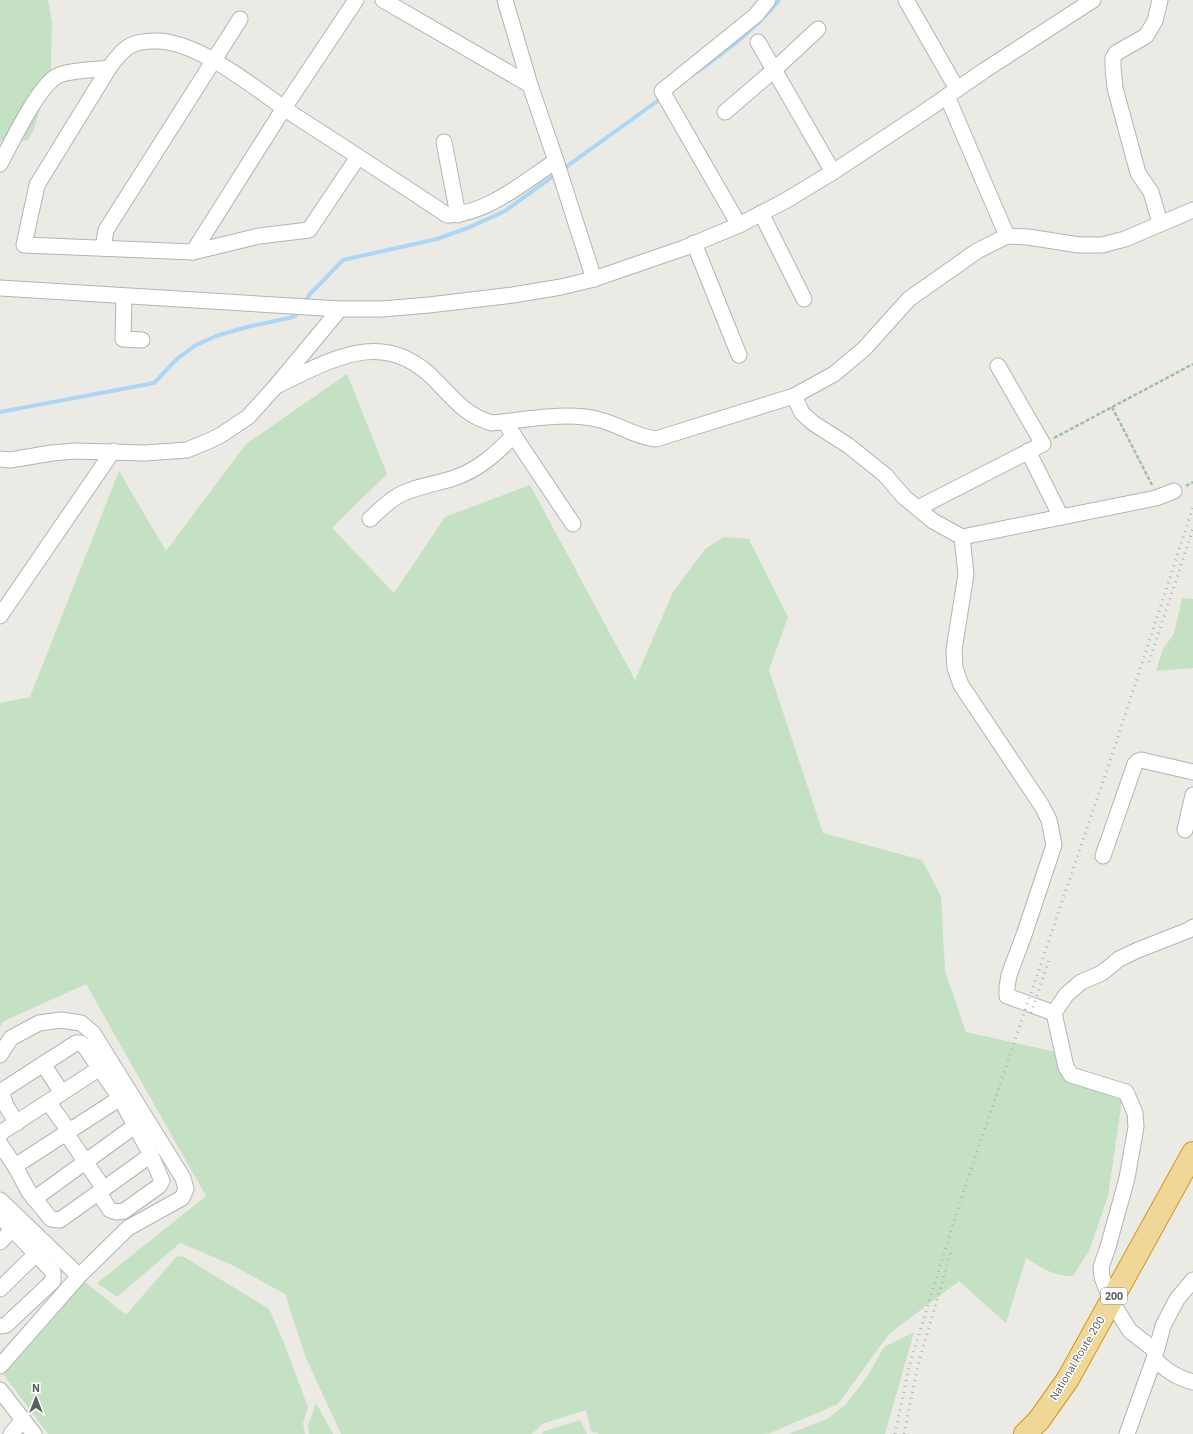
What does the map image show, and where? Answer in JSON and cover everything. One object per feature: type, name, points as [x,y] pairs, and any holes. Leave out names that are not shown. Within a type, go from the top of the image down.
[{"type":"highway","name":"National Route 200","points":[[1025,1434],[1039,1420],[1068,1379],[1193,1153]]},
{"type":"street","points":[[193,252],[284,108],[356,0]]},
{"type":"street","points":[[383,0],[530,85]]},
{"type":"street","points":[[505,0],[530,85],[594,279]]},
{"type":"street","points":[[739,224],[662,91],[756,15],[768,0]]},
{"type":"street","points":[[906,0],[952,93],[1007,236]]},
{"type":"street","points":[[0,288],[340,309],[382,309],[513,295],[561,287],[594,279],[694,243],[739,224],[785,201],[833,172],[1093,0]]},
{"type":"street","points":[[1160,0],[1155,21],[1146,36],[1116,53],[1113,58],[1115,88],[1138,173],[1151,192],[1160,224]]},
{"type":"street","points":[[103,248],[106,230],[240,19]]},
{"type":"street","points":[[725,112],[774,70],[818,29]]},
{"type":"street","points":[[358,157],[308,230],[259,236],[193,252],[24,245],[37,185],[109,68],[121,52],[130,45],[140,42],[160,41],[182,46],[214,61],[447,215],[458,215],[495,201],[556,161]]},
{"type":"street","points":[[758,42],[833,172]]},
{"type":"street","points":[[0,164],[30,108],[47,85],[58,76],[71,72],[109,68]]},
{"type":"street","points":[[444,142],[458,215]]},
{"type":"street","points":[[276,386],[331,360],[349,354],[366,351],[386,352],[406,358],[427,371],[470,415],[481,420],[492,423],[569,416],[586,417],[601,420],[644,438],[656,439],[794,396],[843,367],[864,349],[909,299],[976,251],[1007,236],[1028,237],[1079,246],[1102,246],[1125,239],[1193,210]]},
{"type":"street","points":[[761,213],[804,299]]},
{"type":"street","points":[[694,243],[739,355]]},
{"type":"street","points":[[124,296],[123,339],[142,340]]},
{"type":"street","points":[[0,459],[10,460],[75,450],[145,453],[187,450],[211,440],[248,417],[276,386],[340,309]]},
{"type":"street","points":[[918,508],[1043,444],[998,366]]},
{"type":"street","points":[[794,396],[802,413],[813,423],[849,446],[885,475],[904,497],[933,521],[962,537],[1156,498],[1174,491]]},
{"type":"street","points":[[504,422],[573,524]]},
{"type":"street","points":[[370,519],[396,497],[456,477],[477,467],[514,436]]},
{"type":"street","points":[[0,616],[113,451]]},
{"type":"street","points":[[1028,451],[1061,517]]},
{"type":"street","points":[[962,537],[966,574],[954,650],[955,668],[962,685],[1042,806],[1049,820],[1054,845],[1024,936],[1009,975],[1007,996],[1054,1013]]},
{"type":"street","points":[[1103,856],[1135,764],[1138,761],[1141,760],[1193,772]]},
{"type":"street","points":[[1185,830],[1193,795]]},
{"type":"street","points":[[1193,927],[1189,930],[1131,953],[1119,959],[1102,973],[1081,982],[1066,995],[1054,1013],[1066,1067],[1071,1075],[1126,1092],[1135,1113],[1136,1127],[1127,1178],[1101,1267],[1102,1277],[1111,1301],[1130,1331],[1172,1374],[1193,1382]]},
{"type":"street","points":[[0,1055],[11,1038],[39,1023],[61,1020],[81,1023],[93,1033],[125,1095],[141,1122],[183,1178],[186,1189],[182,1198],[128,1228],[79,1276],[0,1366]]},
{"type":"street","points":[[17,1123],[2,1095],[4,1090],[76,1043],[81,1043],[85,1047],[100,1068],[125,1095]]},
{"type":"street","points":[[43,1064],[62,1093]]},
{"type":"street","points":[[0,1135],[100,1068]]},
{"type":"street","points":[[15,1166],[125,1095]]},
{"type":"street","points":[[48,1102],[86,1162],[110,1210],[116,1212],[124,1211],[159,1186],[162,1180],[151,1155],[141,1122]]},
{"type":"street","points":[[34,1198],[141,1122]]},
{"type":"street","points":[[0,1144],[34,1198],[51,1220],[60,1220],[151,1155]]},
{"type":"street","points":[[0,1200],[17,1225],[40,1249],[79,1276]]},
{"type":"street","points":[[0,1216],[17,1225]]},
{"type":"street","points":[[0,1242],[17,1225]]},
{"type":"street","points":[[0,1289],[40,1249]]},
{"type":"street","points":[[0,1326],[6,1325],[53,1281],[52,1272],[40,1249]]},
{"type":"street","points":[[1127,1434],[1155,1355],[1163,1326],[1177,1299],[1193,1280]]},
{"type":"street","points":[[0,1390],[34,1434]]},
{"type":"street","points":[[12,1434],[23,1420]]},
{"type":"path","points":[[1043,444],[1193,364]]},
{"type":"path","points":[[1112,407],[1155,491],[1156,498]]},
{"type":"green space","points":[[0,0],[48,0],[52,23],[51,70],[34,129],[28,140],[10,143],[0,141]]},
{"type":"green space","points":[[347,374],[387,474],[332,528],[394,593],[445,517],[530,485],[635,680],[673,592],[705,549],[724,537],[749,539],[788,617],[769,670],[823,833],[922,860],[941,896],[945,971],[966,1032],[1056,1052],[1068,1080],[1122,1100],[1108,1196],[1089,1251],[1073,1276],[1060,1275],[1048,1271],[1026,1258],[1006,1323],[959,1281],[889,1334],[838,1404],[770,1433],[761,1434],[601,1434],[591,1431],[586,1410],[542,1424],[532,1434],[341,1434],[306,1358],[285,1294],[230,1264],[180,1243],[117,1297],[97,1283],[206,1196],[86,984],[4,1021],[0,1027],[0,703],[30,697],[119,471],[166,551],[246,444]]},
{"type":"green space","points":[[1182,598],[1193,599],[1193,668],[1156,671],[1163,649],[1174,634]]},
{"type":"green space","points":[[177,1256],[184,1257],[269,1309],[284,1343],[308,1407],[303,1423],[305,1434],[48,1434],[4,1375],[7,1367],[84,1281],[126,1315]]},
{"type":"green space","points":[[914,1332],[885,1434],[788,1434],[827,1419],[846,1404],[867,1377],[884,1347]]},
{"type":"green space","points":[[316,1403],[333,1434],[309,1434],[308,1426]]},
{"type":"green space","points":[[580,1420],[587,1434],[542,1434],[545,1431]]},
{"type":"waterway","points":[[697,72],[751,30],[779,0]]},
{"type":"waterway","points":[[304,303],[310,294],[343,260],[437,239],[470,227],[505,211],[663,97]]},
{"type":"waterway","points":[[0,412],[154,383],[177,359],[196,345],[216,336],[295,316],[298,310]]},
{"type":"railway","points":[[895,1434],[909,1367],[959,1205],[1116,743],[1193,507]]},
{"type":"railway","points":[[1149,662],[1193,529]]},
{"type":"railway","points":[[1031,1013],[1049,960]]},
{"type":"railway","points":[[904,1434],[918,1365],[952,1248]]}]
